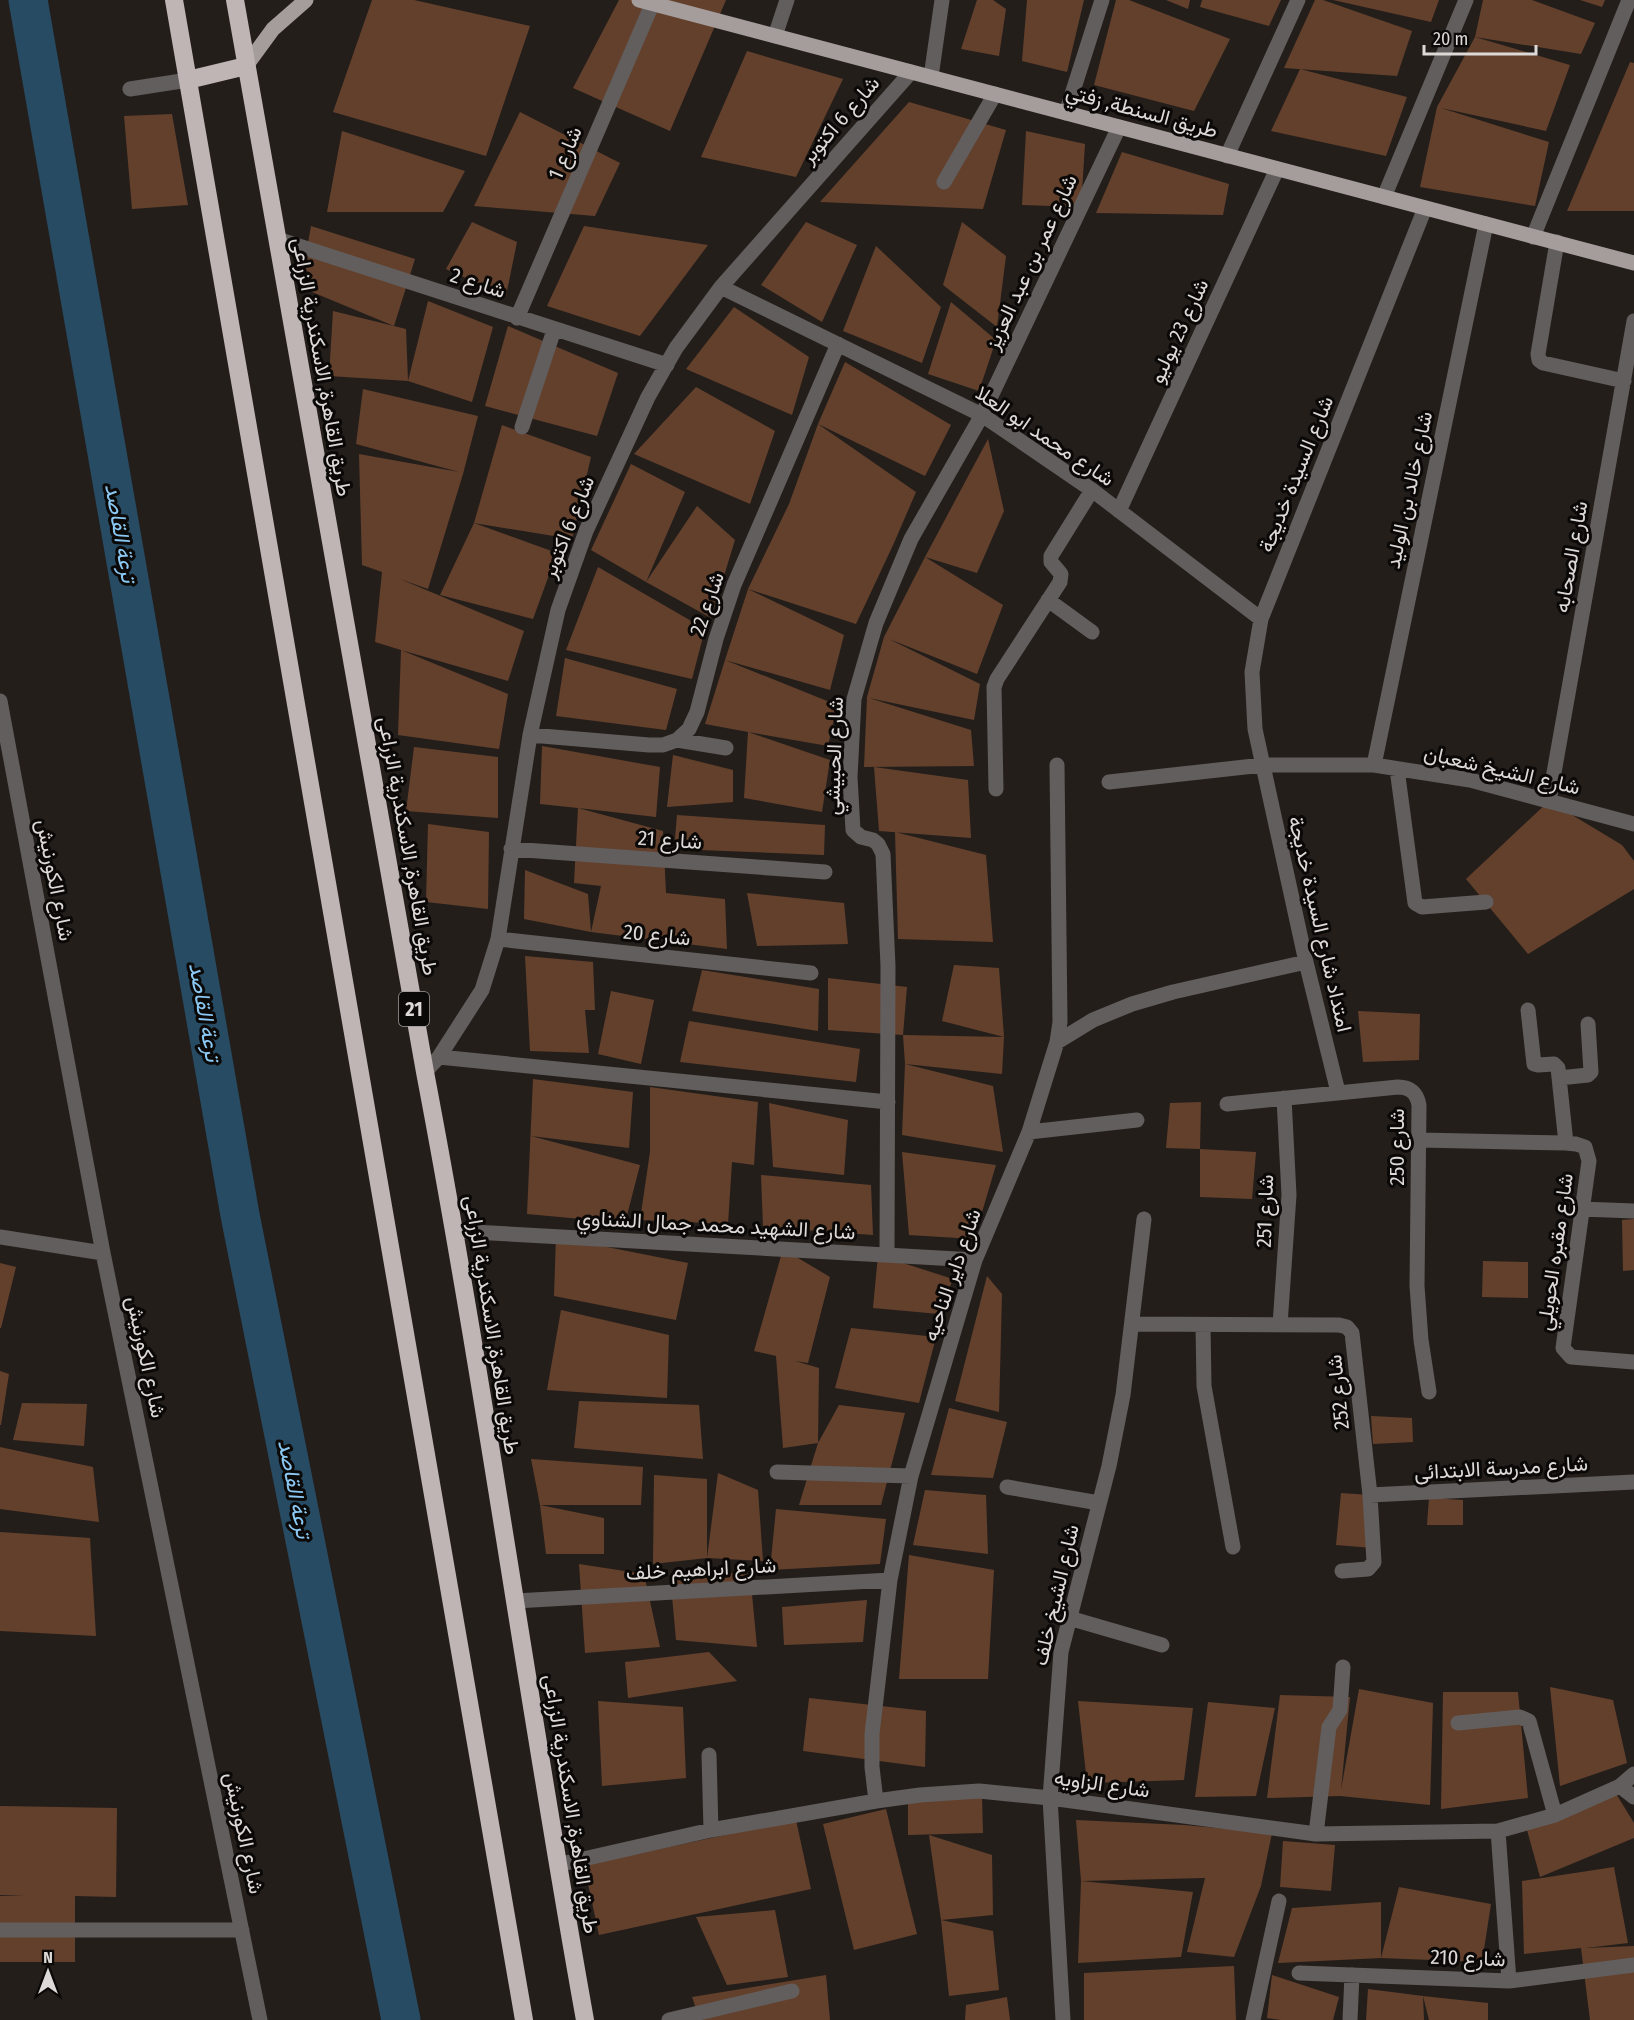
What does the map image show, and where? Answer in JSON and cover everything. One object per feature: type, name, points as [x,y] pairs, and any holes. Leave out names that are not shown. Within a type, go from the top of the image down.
[{"type":"highway","points":[[174,0],[524,2020]]},
{"type":"highway","name":"طريق القاهرة, الاسكندرية الزراعى","points":[[235,0],[455,1231],[557,1865],[585,2020]]},
{"type":"highway","points":[[188,80],[246,66]]},
{"type":"main road","points":[[246,66],[273,29],[306,0]]},
{"type":"main road","name":"طريق السنطة, زفتي","points":[[648,1],[1634,263]]},
{"type":"street","points":[[775,36],[787,0]]},
{"type":"street","points":[[931,77],[942,0]]},
{"type":"street","points":[[1066,113],[1102,0]]},
{"type":"street","points":[[1227,156],[1298,0]]},
{"type":"street","points":[[1384,197],[1466,0]]},
{"type":"street","points":[[1533,237],[1629,0]]},
{"type":"street","name":"شارع 1","points":[[517,318],[648,1]]},
{"type":"street","name":"شارع 6 اكتوبر","points":[[425,1072],[439,1057],[482,990],[498,939],[530,735],[558,610],[586,531],[648,397],[676,348],[721,287],[911,72]]},
{"type":"street","points":[[130,89],[188,80]]},
{"type":"street","points":[[944,182],[995,94]]},
{"type":"street","name":"شارع عمر بن عبد العزيز","points":[[982,415],[1119,127]]},
{"type":"street","name":"شارع 23 يوليو","points":[[1119,511],[1277,169]]},
{"type":"street","name":"شارع السيدة خديجة","points":[[1263,765],[1255,729],[1252,672],[1261,619],[1425,208]]},
{"type":"street","name":"شارع خالد بن الوليد","points":[[1374,765],[1486,224]]},
{"type":"street","name":"شارع 2","points":[[277,239],[667,365]]},
{"type":"street","points":[[1557,242],[1538,354],[1539,360],[1543,363],[1624,381]]},
{"type":"street","name":"شارع محمد ابو العلا","points":[[721,287],[982,415],[1092,490],[1261,619]]},
{"type":"street","name":"شارع الصحابه","points":[[1549,801],[1634,321]]},
{"type":"street","points":[[522,427],[554,330]]},
{"type":"street","name":"شارع 22","points":[[678,740],[689,729],[697,712],[716,639],[734,585],[838,344]]},
{"type":"street","name":"شارع الحبيشي","points":[[887,1255],[888,966],[883,854],[878,844],[861,837],[853,830],[852,825],[850,777],[854,699],[876,623],[911,539],[982,415]]},
{"type":"street","points":[[996,789],[994,687],[1060,578],[1059,571],[1051,562],[1051,556],[1092,490]]},
{"type":"street","points":[[1048,600],[1092,632]]},
{"type":"street","name":"شارع الكورنيش","points":[[0,701],[103,1253],[260,2020]]},
{"type":"street","points":[[530,735],[649,746],[663,745],[678,740],[726,748]]},
{"type":"street","name":"شارع داير الناحيه","points":[[876,1801],[872,1767],[872,1734],[890,1580],[911,1476],[975,1260],[1029,1132],[1057,1042],[1060,1022],[1057,765]]},
{"type":"street","name":"شارع الشيخ شعبان","points":[[1109,782],[1263,765],[1374,765],[1470,780],[1634,824]]},
{"type":"street","name":"امتداد شارع السيدة خديجة","points":[[1263,765],[1306,962],[1338,1092]]},
{"type":"street","points":[[1397,769],[1414,903],[1422,907],[1486,902]]},
{"type":"street","name":"شارع 21","points":[[511,849],[825,872]]},
{"type":"street","name":"شارع 20","points":[[498,939],[811,973]]},
{"type":"street","points":[[1057,1042],[1094,1020],[1132,1004],[1173,992],[1306,962]]},
{"type":"street","points":[[1528,1010],[1533,1061],[1538,1065],[1556,1065],[1566,1143]]},
{"type":"street","points":[[1559,1078],[1588,1075],[1591,1072],[1588,1024]]},
{"type":"street","points":[[439,1057],[888,1102]]},
{"type":"street","name":"شارع 250","points":[[1227,1104],[1398,1087],[1410,1090],[1414,1094],[1419,1105],[1417,1286],[1421,1340],[1429,1392]]},
{"type":"street","name":"شارع 251","points":[[1280,1325],[1289,1195],[1284,1098]]},
{"type":"street","points":[[1029,1132],[1137,1120]]},
{"type":"street","name":"شارع مقبره الحويلي","points":[[1419,1140],[1566,1143],[1585,1147],[1589,1156],[1563,1348],[1571,1357],[1634,1362]]},
{"type":"street","points":[[1581,1209],[1634,1211]]},
{"type":"street","name":"شارع الشيخ خلف","points":[[1063,2020],[1050,1798],[1061,1652],[1109,1466],[1117,1425],[1144,1219]]},
{"type":"street","name":"شارع الشهيد محمد جمال الشناوي","points":[[455,1231],[975,1260]]},
{"type":"street","points":[[0,1237],[103,1253]]},
{"type":"street","name":"شارع 252","points":[[1132,1324],[1339,1325],[1347,1327],[1352,1333],[1370,1495],[1372,1565],[1368,1569],[1342,1571]]},
{"type":"street","points":[[1203,1325],[1204,1386],[1233,1547]]},
{"type":"street","points":[[777,1472],[911,1476]]},
{"type":"street","name":"شارع مدرسة الابتدائى","points":[[1370,1495],[1634,1482]]},
{"type":"street","points":[[1007,1487],[1099,1503]]},
{"type":"street","name":"شارع ابراهيم خلف","points":[[514,1601],[890,1580]]},
{"type":"street","points":[[1069,1618],[1162,1645]]},
{"type":"street","points":[[1316,1834],[1329,1727],[1340,1710],[1343,1667]]},
{"type":"street","points":[[1458,1724],[1526,1718],[1531,1725],[1555,1815]]},
{"type":"street","points":[[709,1755],[711,1830]]},
{"type":"street","name":"شارع الزاويه","points":[[557,1865],[711,1830],[876,1801],[979,1791],[1050,1798],[1316,1834],[1498,1831],[1555,1815],[1620,1786],[1634,1774]]},
{"type":"street","points":[[1620,1786],[1634,1797]]},
{"type":"street","points":[[1498,1831],[1509,1981]]},
{"type":"street","points":[[1253,2020],[1279,1901]]},
{"type":"street","points":[[0,1930],[242,1930]]},
{"type":"street","name":"شارع 210","points":[[1299,1973],[1509,1981],[1634,1965]]},
{"type":"street","points":[[1350,2020],[1352,1975]]},
{"type":"street","points":[[669,2020],[792,1991]]},
{"type":"building","points":[[372,0],[414,0],[530,26],[486,156],[333,112]]},
{"type":"building","points":[[619,0],[726,0],[670,131],[573,88]]},
{"type":"building","points":[[977,0],[993,0],[1006,9],[999,56],[961,49]]},
{"type":"building","points":[[1027,0],[1084,0],[1067,72],[1022,61]]},
{"type":"building","points":[[1116,0],[1129,0],[1230,39],[1194,111],[1094,85]]},
{"type":"building","points":[[1166,0],[1190,0],[1188,9]]},
{"type":"building","points":[[1202,0],[1281,0],[1269,26],[1200,7]]},
{"type":"building","points":[[1315,0],[1323,0],[1412,31],[1397,76],[1284,68]]},
{"type":"building","points":[[1333,0],[1439,0],[1431,22]]},
{"type":"building","points":[[1483,0],[1532,0],[1595,23],[1581,54],[1475,37]]},
{"type":"building","points":[[1580,0],[1605,0],[1602,7]]},
{"type":"building","points":[[1475,37],[1570,65],[1546,131],[1441,108],[1549,142],[1535,206],[1420,187],[1437,107]]},
{"type":"building","points":[[747,51],[843,79],[796,177],[701,157]]},
{"type":"building","points":[[1630,62],[1634,63],[1634,211],[1567,211]]},
{"type":"building","points":[[1300,69],[1407,97],[1386,156],[1271,131]]},
{"type":"building","points":[[909,102],[1006,130],[983,209],[820,202]]},
{"type":"building","points":[[520,112],[620,163],[595,216],[474,206]]},
{"type":"building","points":[[172,114],[188,205],[132,209],[124,116]]},
{"type":"building","points":[[342,131],[465,171],[443,212],[327,212]]},
{"type":"building","points":[[1026,131],[1085,144],[1081,207],[1022,205]]},
{"type":"building","points":[[1122,152],[1229,184],[1223,215],[1096,213]]},
{"type":"building","points":[[472,222],[517,242],[506,296],[446,269]]},
{"type":"building","points":[[806,222],[857,245],[822,322],[761,285]]},
{"type":"building","points":[[962,222],[1006,256],[997,327],[943,285]]},
{"type":"building","points":[[311,226],[415,259],[394,326],[300,287]]},
{"type":"building","points":[[584,226],[708,245],[640,336],[547,306]]},
{"type":"building","points":[[876,246],[941,307],[922,363],[843,331]]},
{"type":"building","points":[[428,301],[493,327],[472,402],[408,381]]},
{"type":"building","points":[[951,302],[996,340],[979,391],[928,374]]},
{"type":"building","points":[[734,307],[809,357],[792,415],[686,369]]},
{"type":"building","points":[[333,311],[406,329],[408,381],[329,376]]},
{"type":"building","points":[[508,326],[618,373],[597,436],[485,406]]},
{"type":"building","points":[[845,362],[951,425],[925,476],[818,424]]},
{"type":"building","points":[[696,387],[775,431],[750,504],[634,454]]},
{"type":"building","points":[[363,389],[478,416],[428,589],[400,579],[524,631],[508,681],[375,642],[382,572],[362,565],[359,454],[459,472],[356,444]]},
{"type":"building","points":[[818,424],[916,492],[856,624],[748,589],[789,504]]},
{"type":"building","points":[[502,425],[591,457],[572,539],[474,523]]},
{"type":"building","points":[[988,439],[1004,511],[977,573],[925,557]]},
{"type":"building","points":[[631,464],[685,492],[646,582],[591,550]]},
{"type":"building","points":[[697,506],[735,540],[711,618],[646,582]]},
{"type":"building","points":[[474,523],[557,553],[533,619],[440,595]]},
{"type":"building","points":[[925,557],[1003,605],[977,674],[889,639],[980,684],[974,720],[869,698],[971,730],[974,766],[864,767],[867,697],[884,637]]},
{"type":"building","points":[[598,567],[705,629],[692,679],[566,650]]},
{"type":"building","points":[[748,589],[844,635],[830,690],[725,660]]},
{"type":"building","points":[[401,650],[508,694],[499,749],[398,735]]},
{"type":"building","points":[[565,658],[677,689],[666,730],[556,716]]},
{"type":"building","points":[[725,660],[837,705],[828,746],[705,724]]},
{"type":"building","points":[[748,732],[830,760],[822,812],[744,798]]},
{"type":"building","points":[[542,746],[660,767],[656,817],[540,804]]},
{"type":"building","points":[[414,747],[498,757],[498,818],[406,811]]},
{"type":"building","points":[[673,755],[733,770],[733,802],[667,807]]},
{"type":"building","points":[[874,767],[968,780],[971,838],[879,831]]},
{"type":"building","points":[[1549,801],[1622,845],[1634,861],[1634,889],[1528,954],[1466,879]]},
{"type":"building","points":[[578,808],[663,831],[666,893],[725,899],[727,949],[591,932],[601,886],[574,883]]},
{"type":"building","points":[[677,815],[825,825],[824,855],[674,849]]},
{"type":"building","points":[[428,824],[489,832],[488,909],[426,902]]},
{"type":"building","points":[[895,832],[986,855],[993,942],[898,939]]},
{"type":"building","points":[[525,870],[588,894],[591,932],[524,919]]},
{"type":"building","points":[[747,893],[844,903],[848,944],[757,946]]},
{"type":"building","points":[[525,956],[593,962],[595,1010],[585,1010],[589,1053],[530,1051]]},
{"type":"building","points":[[954,965],[999,968],[1004,1037],[942,1021]]},
{"type":"building","points":[[702,970],[819,989],[818,1031],[692,1011]]},
{"type":"building","points":[[828,978],[907,987],[903,1035],[828,1030]]},
{"type":"building","points":[[611,991],[654,1000],[641,1064],[598,1054]]},
{"type":"building","points":[[1358,1011],[1420,1014],[1419,1060],[1363,1062]]},
{"type":"building","points":[[689,1021],[860,1049],[856,1082],[680,1062]]},
{"type":"building","points":[[903,1035],[1004,1037],[1002,1074],[905,1064]]},
{"type":"building","points":[[905,1064],[993,1086],[1003,1152],[902,1135]]},
{"type":"building","points":[[533,1079],[633,1092],[629,1148],[531,1136],[640,1165],[625,1223],[527,1214]]},
{"type":"building","points":[[650,1087],[758,1102],[754,1165],[732,1162],[728,1224],[640,1220],[650,1152]]},
{"type":"building","points":[[1201,1102],[1200,1149],[1166,1148],[1170,1103]]},
{"type":"building","points":[[769,1103],[848,1120],[844,1175],[773,1167]]},
{"type":"building","points":[[1200,1149],[1256,1152],[1252,1199],[1200,1197]]},
{"type":"building","points":[[902,1152],[996,1165],[974,1239],[909,1235]]},
{"type":"building","points":[[761,1175],[871,1185],[873,1235],[763,1227]]},
{"type":"building","points":[[1634,1219],[1634,1270],[1623,1271],[1622,1220]]},
{"type":"building","points":[[556,1237],[688,1263],[676,1320],[554,1296]]},
{"type":"building","points":[[783,1249],[830,1277],[808,1363],[795,1361],[819,1368],[818,1443],[783,1448],[776,1356],[754,1351]]},
{"type":"building","points":[[878,1255],[953,1279],[939,1314],[873,1308]]},
{"type":"building","points":[[1483,1261],[1528,1262],[1528,1298],[1482,1297]]},
{"type":"building","points":[[0,1263],[16,1267],[1,1328],[0,1328]]},
{"type":"building","points":[[987,1276],[1002,1294],[999,1412],[955,1401]]},
{"type":"building","points":[[561,1310],[669,1335],[667,1398],[547,1390]]},
{"type":"building","points":[[851,1328],[936,1337],[919,1403],[835,1388]]},
{"type":"building","points":[[0,1371],[9,1374],[1,1425],[0,1425]]},
{"type":"building","points":[[579,1401],[699,1405],[703,1459],[574,1448]]},
{"type":"building","points":[[22,1403],[87,1404],[84,1446],[13,1440]]},
{"type":"building","points":[[839,1405],[905,1413],[881,1505],[799,1505],[818,1443]]},
{"type":"building","points":[[949,1408],[1007,1422],[993,1478],[931,1475]]},
{"type":"building","points":[[1371,1416],[1412,1418],[1413,1442],[1373,1444]]},
{"type":"building","points":[[0,1447],[93,1467],[99,1522],[0,1509]]},
{"type":"building","points":[[531,1459],[643,1467],[641,1505],[540,1505]]},
{"type":"building","points":[[718,1473],[758,1490],[763,1561],[707,1558]]},
{"type":"building","points":[[654,1475],[707,1479],[707,1558],[653,1564]]},
{"type":"building","points":[[925,1490],[986,1495],[988,1554],[913,1545]]},
{"type":"building","points":[[1341,1493],[1370,1495],[1373,1548],[1336,1545]]},
{"type":"building","points":[[1429,1498],[1463,1500],[1463,1525],[1427,1525]]},
{"type":"building","points":[[540,1505],[604,1518],[604,1554],[546,1554]]},
{"type":"building","points":[[776,1509],[886,1519],[880,1564],[770,1570]]},
{"type":"building","points":[[0,1532],[90,1538],[96,1636],[0,1631]]},
{"type":"building","points":[[909,1555],[994,1570],[988,1679],[899,1679]]},
{"type":"building","points":[[579,1564],[644,1574],[660,1647],[585,1653]]},
{"type":"building","points":[[750,1573],[757,1647],[676,1640],[670,1574]]},
{"type":"building","points":[[867,1600],[863,1642],[784,1645],[782,1607]]},
{"type":"building","points":[[709,1652],[737,1681],[628,1698],[625,1662]]},
{"type":"building","points":[[1550,1687],[1613,1700],[1627,1763],[1560,1786]]},
{"type":"building","points":[[1359,1689],[1433,1703],[1430,1805],[1340,1796],[1267,1798],[1280,1695],[1350,1697],[1341,1790]]},
{"type":"building","points":[[1443,1692],[1518,1692],[1528,1798],[1441,1809]]},
{"type":"building","points":[[809,1698],[926,1711],[925,1767],[803,1751]]},
{"type":"building","points":[[598,1701],[683,1707],[686,1778],[602,1786]]},
{"type":"building","points":[[1078,1701],[1193,1708],[1184,1780],[1087,1783]]},
{"type":"building","points":[[1208,1702],[1275,1708],[1256,1796],[1195,1797]]},
{"type":"building","points":[[1615,1792],[1634,1823],[1634,1838],[1540,1877],[1527,1830]]},
{"type":"building","points":[[982,1797],[983,1833],[908,1835],[908,1798]]},
{"type":"building","points":[[0,1806],[117,1808],[116,1897],[75,1896],[75,1962],[0,1962],[0,1896],[25,1895],[0,1895]]},
{"type":"building","points":[[886,1809],[917,1934],[854,1950],[823,1824]]},
{"type":"building","points":[[796,1820],[811,1889],[599,1935],[584,1865]]},
{"type":"building","points":[[1076,1820],[1184,1825],[1272,1833],[1261,1886],[1234,1957],[1187,1952],[1205,1878],[1081,1881]]},
{"type":"building","points":[[929,1835],[992,1855],[993,1915],[941,1920]]},
{"type":"building","points":[[1283,1841],[1335,1845],[1331,1891],[1280,1887]]},
{"type":"building","points":[[1614,1867],[1628,1943],[1586,1948],[1634,1946],[1634,2020],[1590,2020],[1581,1948],[1524,1954],[1522,1881]]},
{"type":"building","points":[[1081,1881],[1193,1892],[1181,1957],[1078,1963]]},
{"type":"building","points":[[1399,1887],[1491,1904],[1482,1962],[1381,1958]]},
{"type":"building","points":[[1381,1902],[1381,1958],[1278,1963],[1292,1908]]},
{"type":"building","points":[[775,1910],[788,1977],[727,1985],[696,1917]]},
{"type":"building","points":[[941,1920],[993,1931],[999,1990],[949,1996]]},
{"type":"building","points":[[1234,1966],[1236,2020],[1084,2020],[1084,1973]]},
{"type":"building","points":[[826,1975],[830,2020],[700,2020],[692,1997]]},
{"type":"building","points":[[1272,1975],[1339,1997],[1333,2020],[1267,2018]]},
{"type":"building","points":[[1368,1989],[1423,1996],[1424,2020],[1366,2020]]},
{"type":"building","points":[[1423,1996],[1488,2003],[1488,2020],[1429,2020]]},
{"type":"building","points":[[1007,1997],[1010,2020],[965,2020],[966,2005]]},
{"type":"waterway","name":"ترعة القاصد","points":[[28,0],[240,1215],[401,2020]]}]
